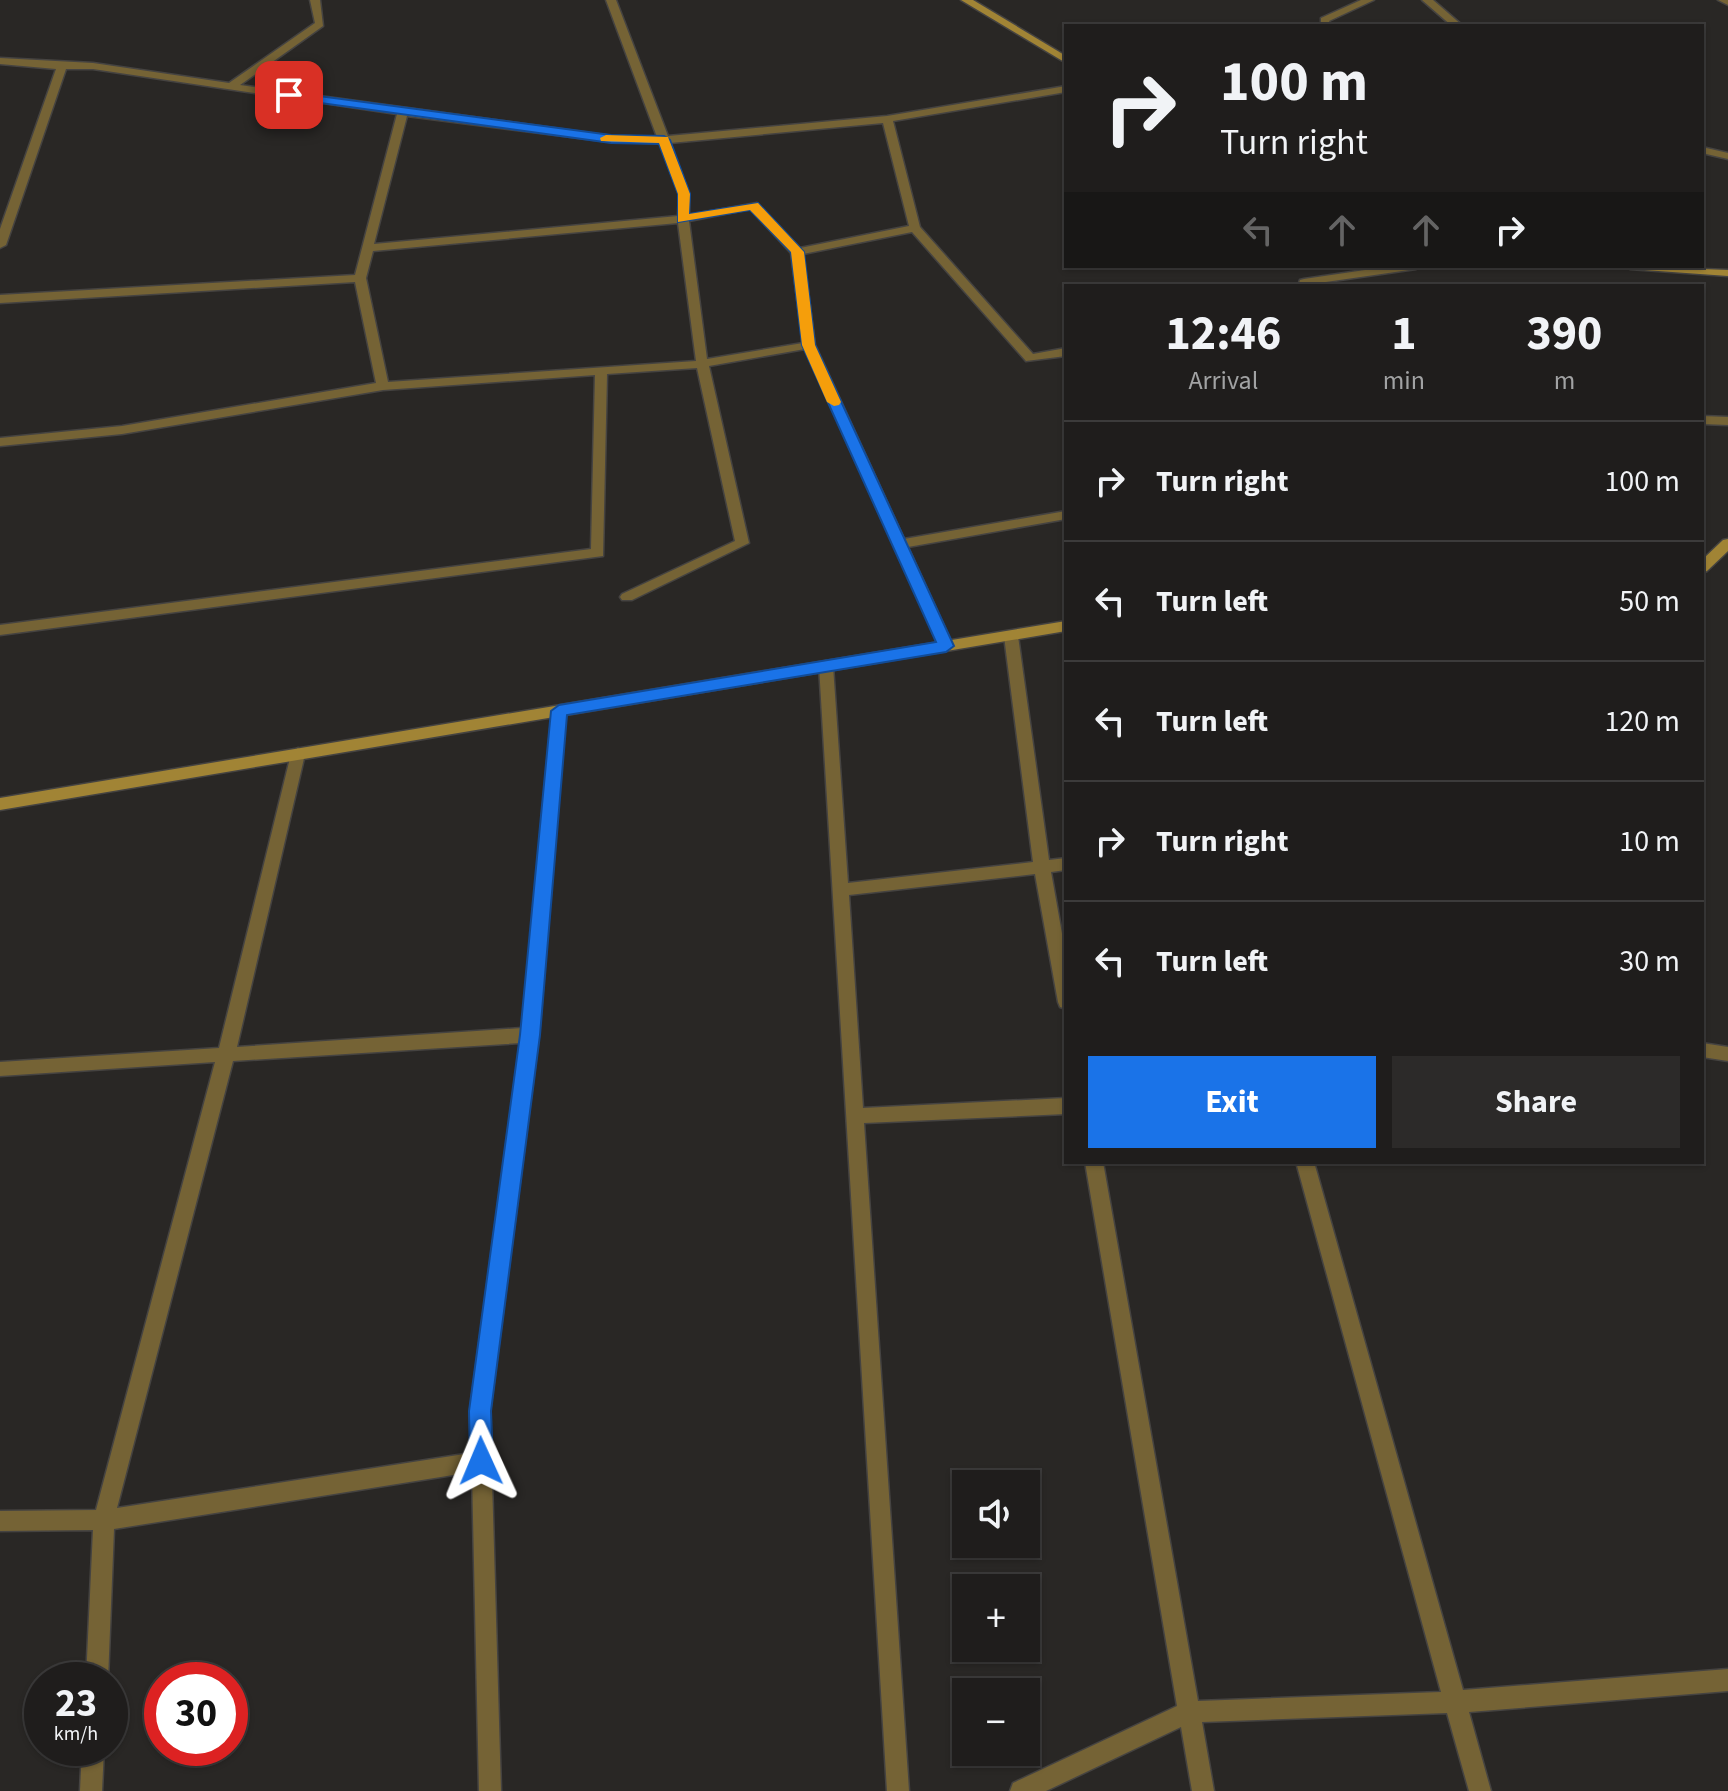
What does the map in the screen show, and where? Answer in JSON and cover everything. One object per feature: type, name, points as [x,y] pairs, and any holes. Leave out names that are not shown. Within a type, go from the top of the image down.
[{"type":"street","points":[[232,86],[320,24],[315,0]]},
{"type":"street","points":[[611,0],[684,194],[683,219],[702,364],[742,543],[627,597]]},
{"type":"street","points":[[966,0],[1064,59]]},
{"type":"street","points":[[1325,24],[1324,20],[1369,0]]},
{"type":"street","points":[[1427,0],[1456,24]]},
{"type":"street","points":[[0,61],[93,66],[611,139],[664,140],[887,119],[1064,89]]},
{"type":"street","points":[[0,245],[62,66]]},
{"type":"street","points":[[383,386],[360,278],[403,112]]},
{"type":"street","points":[[887,119],[915,228],[1030,358],[1064,352]]},
{"type":"street","points":[[1704,150],[1728,156]]},
{"type":"street","points":[[368,248],[683,219],[753,205],[797,252],[809,345],[946,646]]},
{"type":"street","points":[[797,252],[915,228]]},
{"type":"street","points":[[1304,284],[1402,268]]},
{"type":"street","points":[[1658,268],[1728,273]]},
{"type":"street","points":[[0,299],[360,278]]},
{"type":"street","points":[[0,442],[122,430],[383,386],[702,364],[809,345]]},
{"type":"street","points":[[0,630],[598,553],[601,371]]},
{"type":"street","points":[[1704,420],[1728,421]]},
{"type":"street","points":[[899,544],[1064,515]]},
{"type":"street","points":[[1704,566],[1728,543]]},
{"type":"street","points":[[0,804],[1064,626]]},
{"type":"street","points":[[1011,636],[1042,867],[1064,991]]},
{"type":"street","points":[[826,666],[898,1791]]},
{"type":"street","points":[[490,1791],[480,1411],[530,1035],[559,711]]},
{"type":"street","points":[[98,1662],[104,1520],[226,1055],[298,754]]},
{"type":"street","points":[[840,890],[1064,864]]},
{"type":"street","points":[[0,1069],[530,1035]]},
{"type":"street","points":[[1704,1050],[1728,1054]]},
{"type":"street","points":[[855,1116],[1064,1106]]},
{"type":"street","points":[[1094,1164],[1203,1791]]},
{"type":"street","points":[[1306,1164],[1480,1791]]},
{"type":"street","points":[[0,1521],[104,1520],[481,1461]]},
{"type":"street","points":[[1021,1791],[1189,1712],[1455,1702],[1728,1680]]},
{"type":"street","points":[[91,1791],[92,1766]]},
{"type":"slow traffic","points":[[606,138],[664,140],[684,194],[683,219],[753,205],[797,252],[809,345],[834,402]]},
{"type":"route","points":[[289,95],[611,139],[664,140],[684,194],[683,219],[753,205],[797,252],[809,345],[946,646],[559,711],[530,1035],[480,1411],[481,1461]]}]
